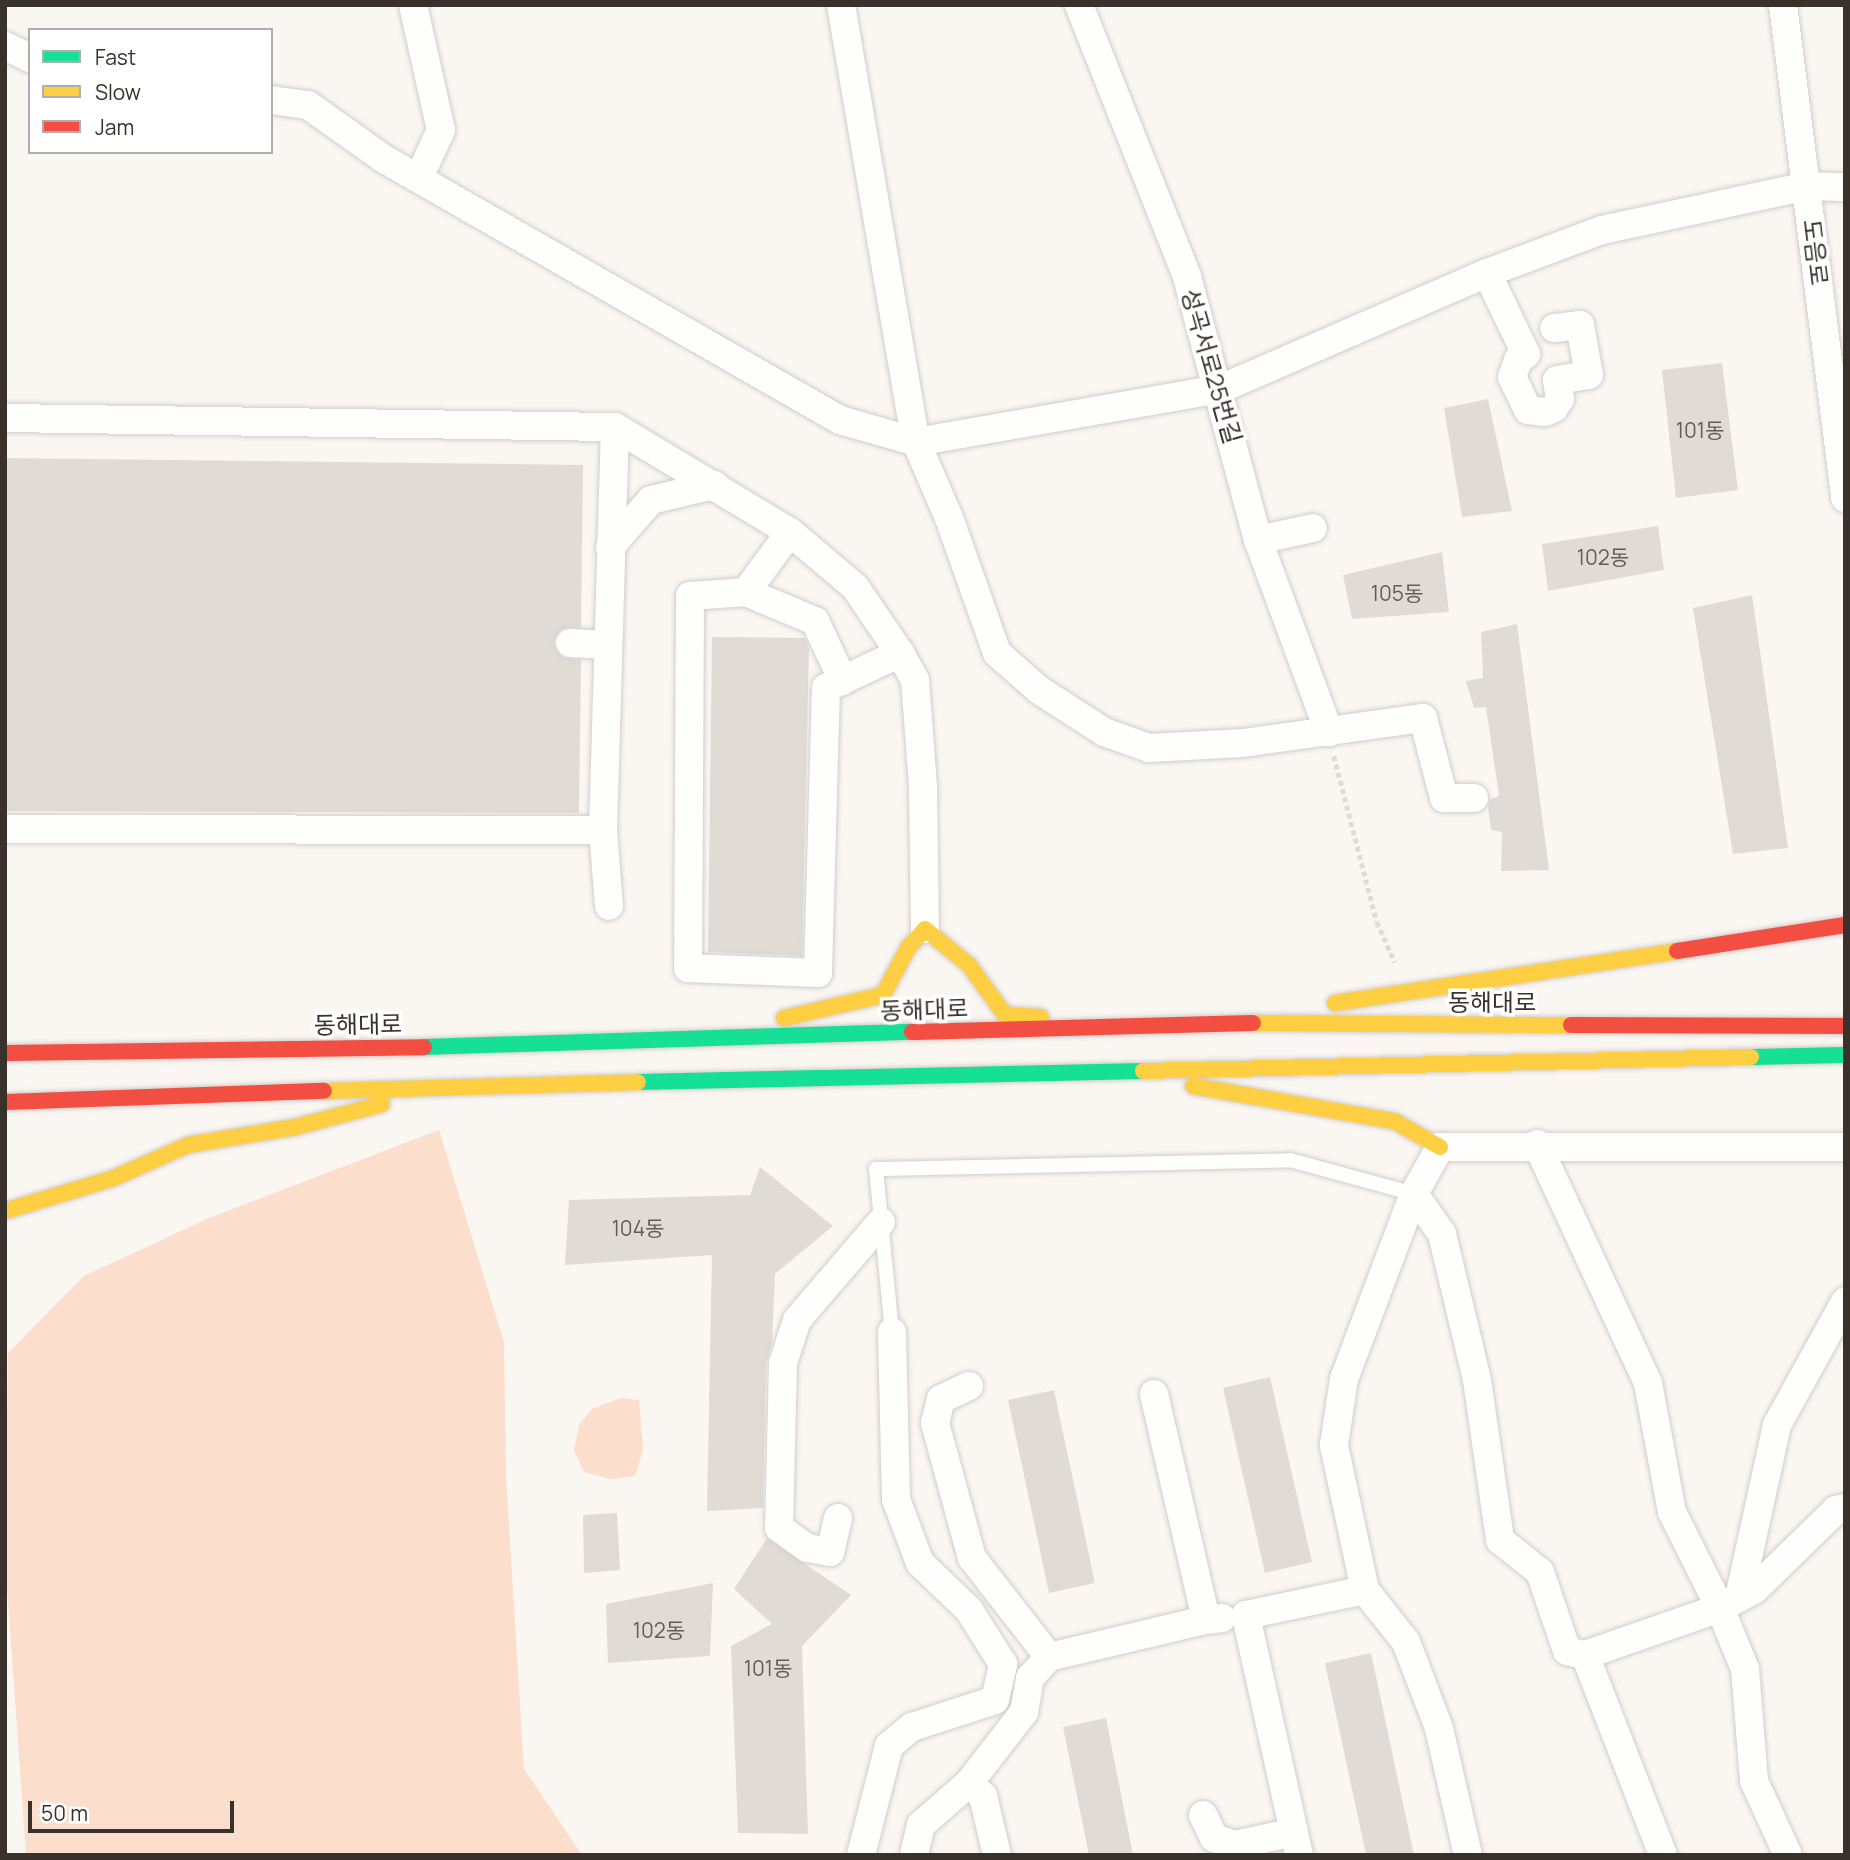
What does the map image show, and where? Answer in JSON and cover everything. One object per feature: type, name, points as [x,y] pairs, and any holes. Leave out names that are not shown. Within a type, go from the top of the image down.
[{"type":"main road","points":[[691,1038],[883,995],[908,948],[925,929],[969,965],[1005,1015],[1167,1023],[1316,1005],[1845,925]]},
{"type":"main road","name":"동해대로","points":[[5,1053],[501,1046],[1167,1023],[1845,1026]]},
{"type":"main road","points":[[5,1102],[451,1086],[1845,1055]]},
{"type":"main road","points":[[1108,1070],[1394,1121],[1440,1147]]},
{"type":"main road","points":[[5,1211],[114,1178],[188,1145],[296,1127],[451,1086]]},
{"type":"street","points":[[414,5],[441,130],[420,175]]},
{"type":"street","points":[[841,5],[916,442],[949,518],[997,653],[1039,690],[1104,732],[1149,748],[1243,743],[1423,718],[1444,798],[1474,798]]},
{"type":"street","name":"성곡서로25번길","points":[[1079,5],[1187,277],[1220,389],[1258,540],[1328,732]]},
{"type":"street","name":"도음로","points":[[1783,5],[1845,498]]},
{"type":"street","points":[[5,46],[28,57]]},
{"type":"street","points":[[273,100],[308,105],[384,159],[420,175],[527,242],[840,420],[916,442],[1220,389],[1486,273],[1602,230],[1807,186],[1845,187]]},
{"type":"street","points":[[1486,273],[1526,354]]},
{"type":"street","points":[[1554,328],[1580,325],[1589,374],[1557,380]]},
{"type":"street","points":[[1526,354],[1543,355],[1557,380],[1560,400],[1554,408],[1545,412],[1528,410],[1512,377],[1518,360],[1526,354]]},
{"type":"street","points":[[5,418],[615,426],[790,532],[855,587],[900,653],[915,680],[923,787],[925,929]]},
{"type":"street","points":[[610,906],[603,830],[615,426]]},
{"type":"street","points":[[610,547],[651,500],[713,485]]},
{"type":"street","points":[[1258,540],[1313,528]]},
{"type":"street","points":[[746,592],[790,532]]},
{"type":"street","points":[[843,681],[815,621],[746,592],[690,596],[688,968],[818,973],[826,688],[843,681],[900,653]]},
{"type":"street","points":[[570,643],[608,645]]},
{"type":"street","points":[[5,829],[603,830]]},
{"type":"street","points":[[1537,1144],[1648,1384],[1672,1511],[1730,1603],[1745,1669],[1754,1781],[1788,1855]]},
{"type":"street","points":[[1468,1855],[1439,1728],[1406,1642],[1364,1590],[1334,1445],[1344,1378],[1414,1194],[1440,1147],[1537,1144],[1845,1147]]},
{"type":"street","points":[[1414,1194],[1442,1234],[1477,1380],[1500,1540],[1541,1572],[1567,1651],[1586,1655],[1730,1603],[1754,1590],[1836,1510],[1845,1508]]},
{"type":"street","points":[[838,1518],[830,1552],[807,1548],[779,1528],[783,1363],[797,1320],[881,1222]]},
{"type":"street","points":[[1730,1603],[1777,1425],[1845,1302]]},
{"type":"street","points":[[861,1855],[890,1746],[912,1727],[995,1700],[1003,1664],[969,1610],[920,1563],[896,1499],[892,1332]]},
{"type":"street","points":[[970,1386],[941,1399],[935,1423],[972,1558],[1049,1657]]},
{"type":"street","points":[[1154,1394],[1206,1619]]},
{"type":"street","points":[[914,1855],[921,1825],[969,1783],[1024,1712],[1030,1678],[1049,1657],[1206,1619],[1246,1615],[1364,1590]]},
{"type":"street","points":[[1203,1815],[1214,1838],[1235,1845],[1296,1844],[1246,1615]]},
{"type":"street","points":[[1586,1655],[1663,1855]]},
{"type":"street","points":[[969,1783],[983,1796],[997,1855]]},
{"type":"lane","points":[[892,1332],[876,1169],[1290,1160],[1414,1194]]},
{"type":"path","points":[[1328,732],[1377,922],[1399,973]]},
{"type":"shaded area","points":[[439,1130],[504,1342],[506,1477],[524,1769],[582,1855],[26,1855],[5,1560],[8,1353],[84,1276],[209,1218]]},
{"type":"shaded area","points":[[621,1398],[639,1400],[643,1450],[635,1476],[610,1479],[584,1472],[574,1450],[579,1425],[592,1409]]},
{"type":"building","points":[[1722,363],[1738,490],[1676,498],[1662,370]]},
{"type":"building","points":[[1488,399],[1512,511],[1462,517],[1444,408]]},
{"type":"building","points":[[5,458],[583,465],[581,627],[562,629],[553,643],[562,657],[581,660],[579,813],[5,811]]},
{"type":"building","points":[[1658,526],[1664,570],[1548,591],[1542,544]]},
{"type":"building","points":[[1442,552],[1449,612],[1352,619],[1343,575]]},
{"type":"building","points":[[1752,595],[1788,848],[1733,854],[1693,608]]},
{"type":"building","points":[[1517,624],[1549,870],[1501,871],[1502,832],[1491,830],[1488,807],[1490,799],[1499,796],[1486,707],[1474,708],[1466,681],[1483,678],[1481,632]]},
{"type":"building","points":[[712,637],[805,638],[809,649],[802,956],[708,952]]},
{"type":"building","points":[[760,1167],[833,1226],[775,1274],[772,1343],[766,1363],[763,1508],[707,1511],[712,1255],[565,1265],[569,1200],[750,1195]]},
{"type":"building","points":[[1270,1377],[1312,1562],[1265,1573],[1223,1388]]},
{"type":"building","points":[[1054,1390],[1095,1583],[1049,1593],[1008,1400]]},
{"type":"building","points":[[617,1513],[620,1570],[584,1573],[583,1515]]},
{"type":"building","points":[[767,1538],[851,1595],[802,1646],[808,1834],[738,1833],[731,1646],[772,1624],[734,1589]]},
{"type":"building","points":[[713,1583],[710,1656],[608,1663],[606,1604]]},
{"type":"building","points":[[1371,1653],[1414,1855],[1366,1855],[1325,1663]]},
{"type":"building","points":[[1106,1718],[1133,1855],[1089,1855],[1063,1727]]},
{"type":"traffic: fast","points":[[424,1047],[912,1032]]},
{"type":"traffic: fast","points":[[1751,1057],[1845,1055]]},
{"type":"traffic: fast","points":[[638,1082],[1143,1071]]},
{"type":"traffic: slow","points":[[784,1018],[883,995],[908,948],[925,929],[969,965],[1005,1015],[1041,1017]]},
{"type":"traffic: slow","points":[[1335,1003],[1677,951]]},
{"type":"traffic: slow","points":[[1253,1023],[1571,1025]]},
{"type":"traffic: slow","points":[[1143,1071],[1751,1057]]},
{"type":"traffic: slow","points":[[324,1091],[638,1082]]},
{"type":"traffic: slow","points":[[1193,1086],[1394,1121],[1440,1147]]},
{"type":"traffic: slow","points":[[5,1211],[114,1178],[188,1145],[296,1127],[382,1104]]},
{"type":"traffic: jam","points":[[1677,951],[1845,925]]},
{"type":"traffic: jam","points":[[912,1032],[1253,1023]]},
{"type":"traffic: jam","points":[[1571,1025],[1845,1026]]},
{"type":"traffic: jam","points":[[5,1053],[424,1047]]},
{"type":"traffic: jam","points":[[5,1102],[324,1091]]}]
